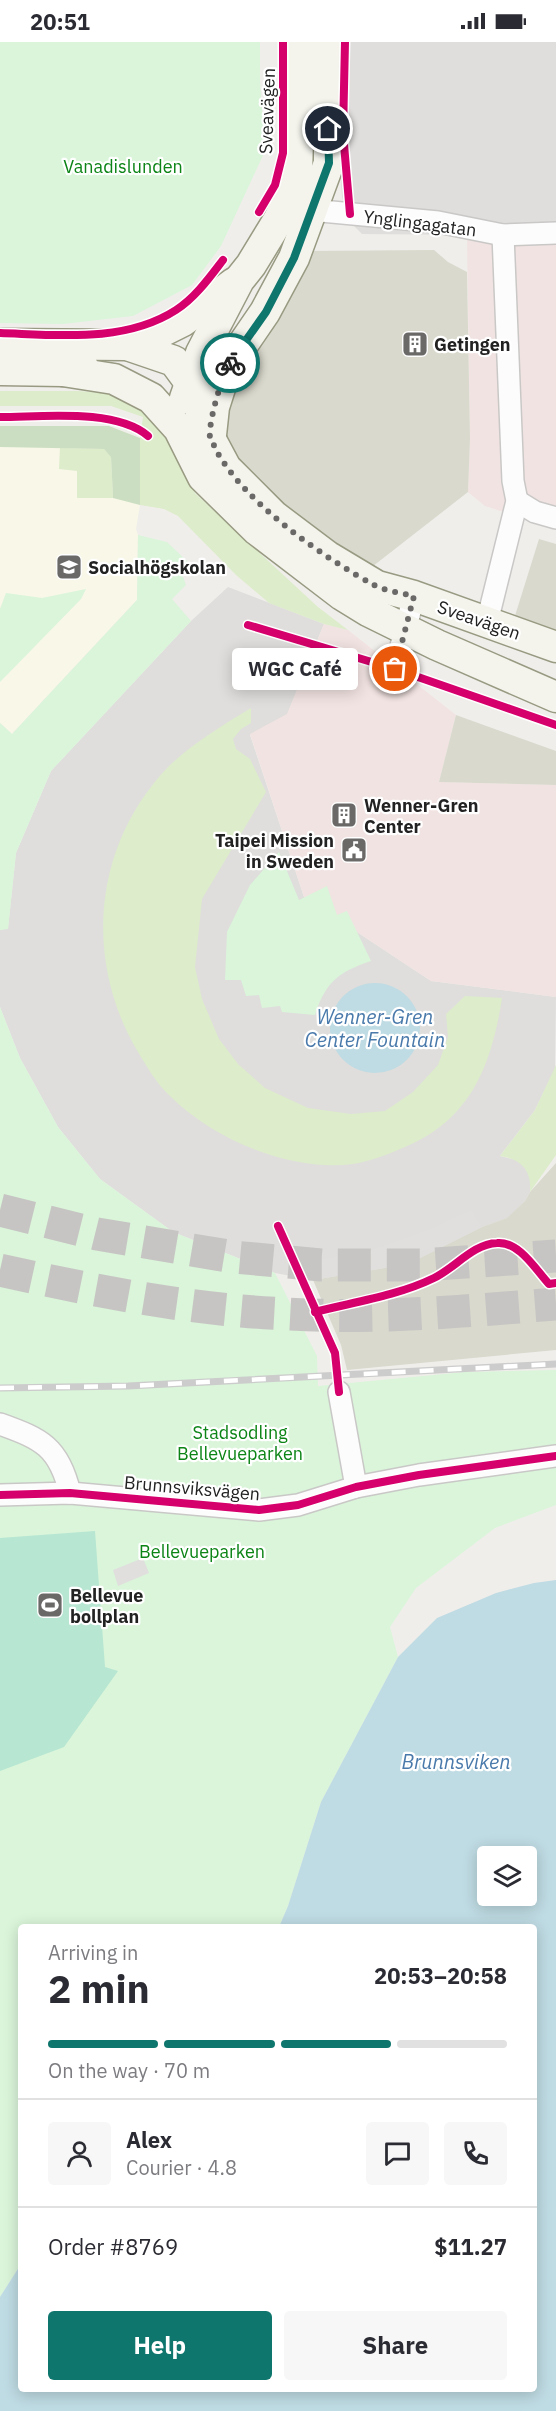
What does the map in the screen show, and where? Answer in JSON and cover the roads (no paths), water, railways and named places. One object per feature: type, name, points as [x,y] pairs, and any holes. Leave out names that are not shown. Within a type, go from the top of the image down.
[{"type":"main road","name":"Sveavägen","points":[[301,42],[298,209],[294,258],[266,312],[226,369],[214,407],[210,438],[226,468],[274,516],[327,556],[377,586],[414,596],[556,647]]},
{"type":"main road","name":"Sveavägen","points":[[179,429],[184,401],[201,353],[245,272],[298,209],[329,163],[329,42]]},
{"type":"main road","points":[[127,345],[183,321],[245,272]]},
{"type":"main road","points":[[0,344],[127,345],[174,361],[191,384],[210,438]]},
{"type":"main road","points":[[0,370],[63,371],[107,364],[150,371],[191,384],[226,369]]},
{"type":"main road","name":"Sveavägen","points":[[63,371],[114,379],[151,398],[179,429],[203,477],[257,530],[342,595],[405,629],[556,697]]},
{"type":"street","name":"Ynglingagatan","points":[[298,209],[438,222],[503,235],[556,233]]},
{"type":"street","points":[[487,622],[517,501],[513,481],[503,235]]},
{"type":"street","points":[[517,501],[535,512],[556,518]]},
{"type":"street","points":[[395,669],[414,596]]},
{"type":"street","points":[[339,1392],[356,1487]]},
{"type":"street","points":[[0,1424],[26,1433],[50,1448],[65,1472],[70,1493]]},
{"type":"street","name":"Brunnsviksvägen","points":[[0,1495],[70,1493],[259,1510],[298,1506],[356,1487],[419,1475],[556,1456]]},
{"type":"water","name":"Wenner-Gren Center Fountain","points":[[375,983],[392,987],[407,996],[416,1011],[420,1028],[416,1045],[407,1060],[392,1069],[375,1073],[358,1069],[343,1060],[334,1045],[330,1028],[334,1011],[343,996],[358,987]]},
{"type":"water","name":"Brunnsviken","points":[[556,1580],[556,2411],[0,2411],[0,2297],[18,2269],[18,2392],[537,2392],[537,1924],[280,1924],[321,1802],[398,1657],[437,1618],[496,1593]]},
{"type":"tunnel","points":[[0,1210],[97,1234],[234,1257],[321,1265],[420,1265],[556,1256]]},
{"type":"tunnel","points":[[0,1270],[143,1298],[252,1312],[388,1315],[556,1304]]},
{"type":"railway","points":[[0,1388],[128,1386],[556,1364]]},
{"type":"place","name":"Getingen","points":[[415,344]]},
{"type":"place","name":"Socialhögskolan","points":[[69,567]]},
{"type":"place","name":"WGC Café","points":[[395,669]]},
{"type":"place","name":"Wenner-Gren Center","points":[[344,815]]},
{"type":"place","name":"Taipei Mission in Sweden","points":[[354,850]]},
{"type":"place","name":"Bellevue bollplan","points":[[50,1605]]},
{"type":"park label","name":"Vanadislunden","points":[[123,166]]},
{"type":"park label","name":"Stadsodling Bellevueparken","points":[[240,1442]]},
{"type":"park label","name":"Bellevueparken","points":[[202,1551]]}]
